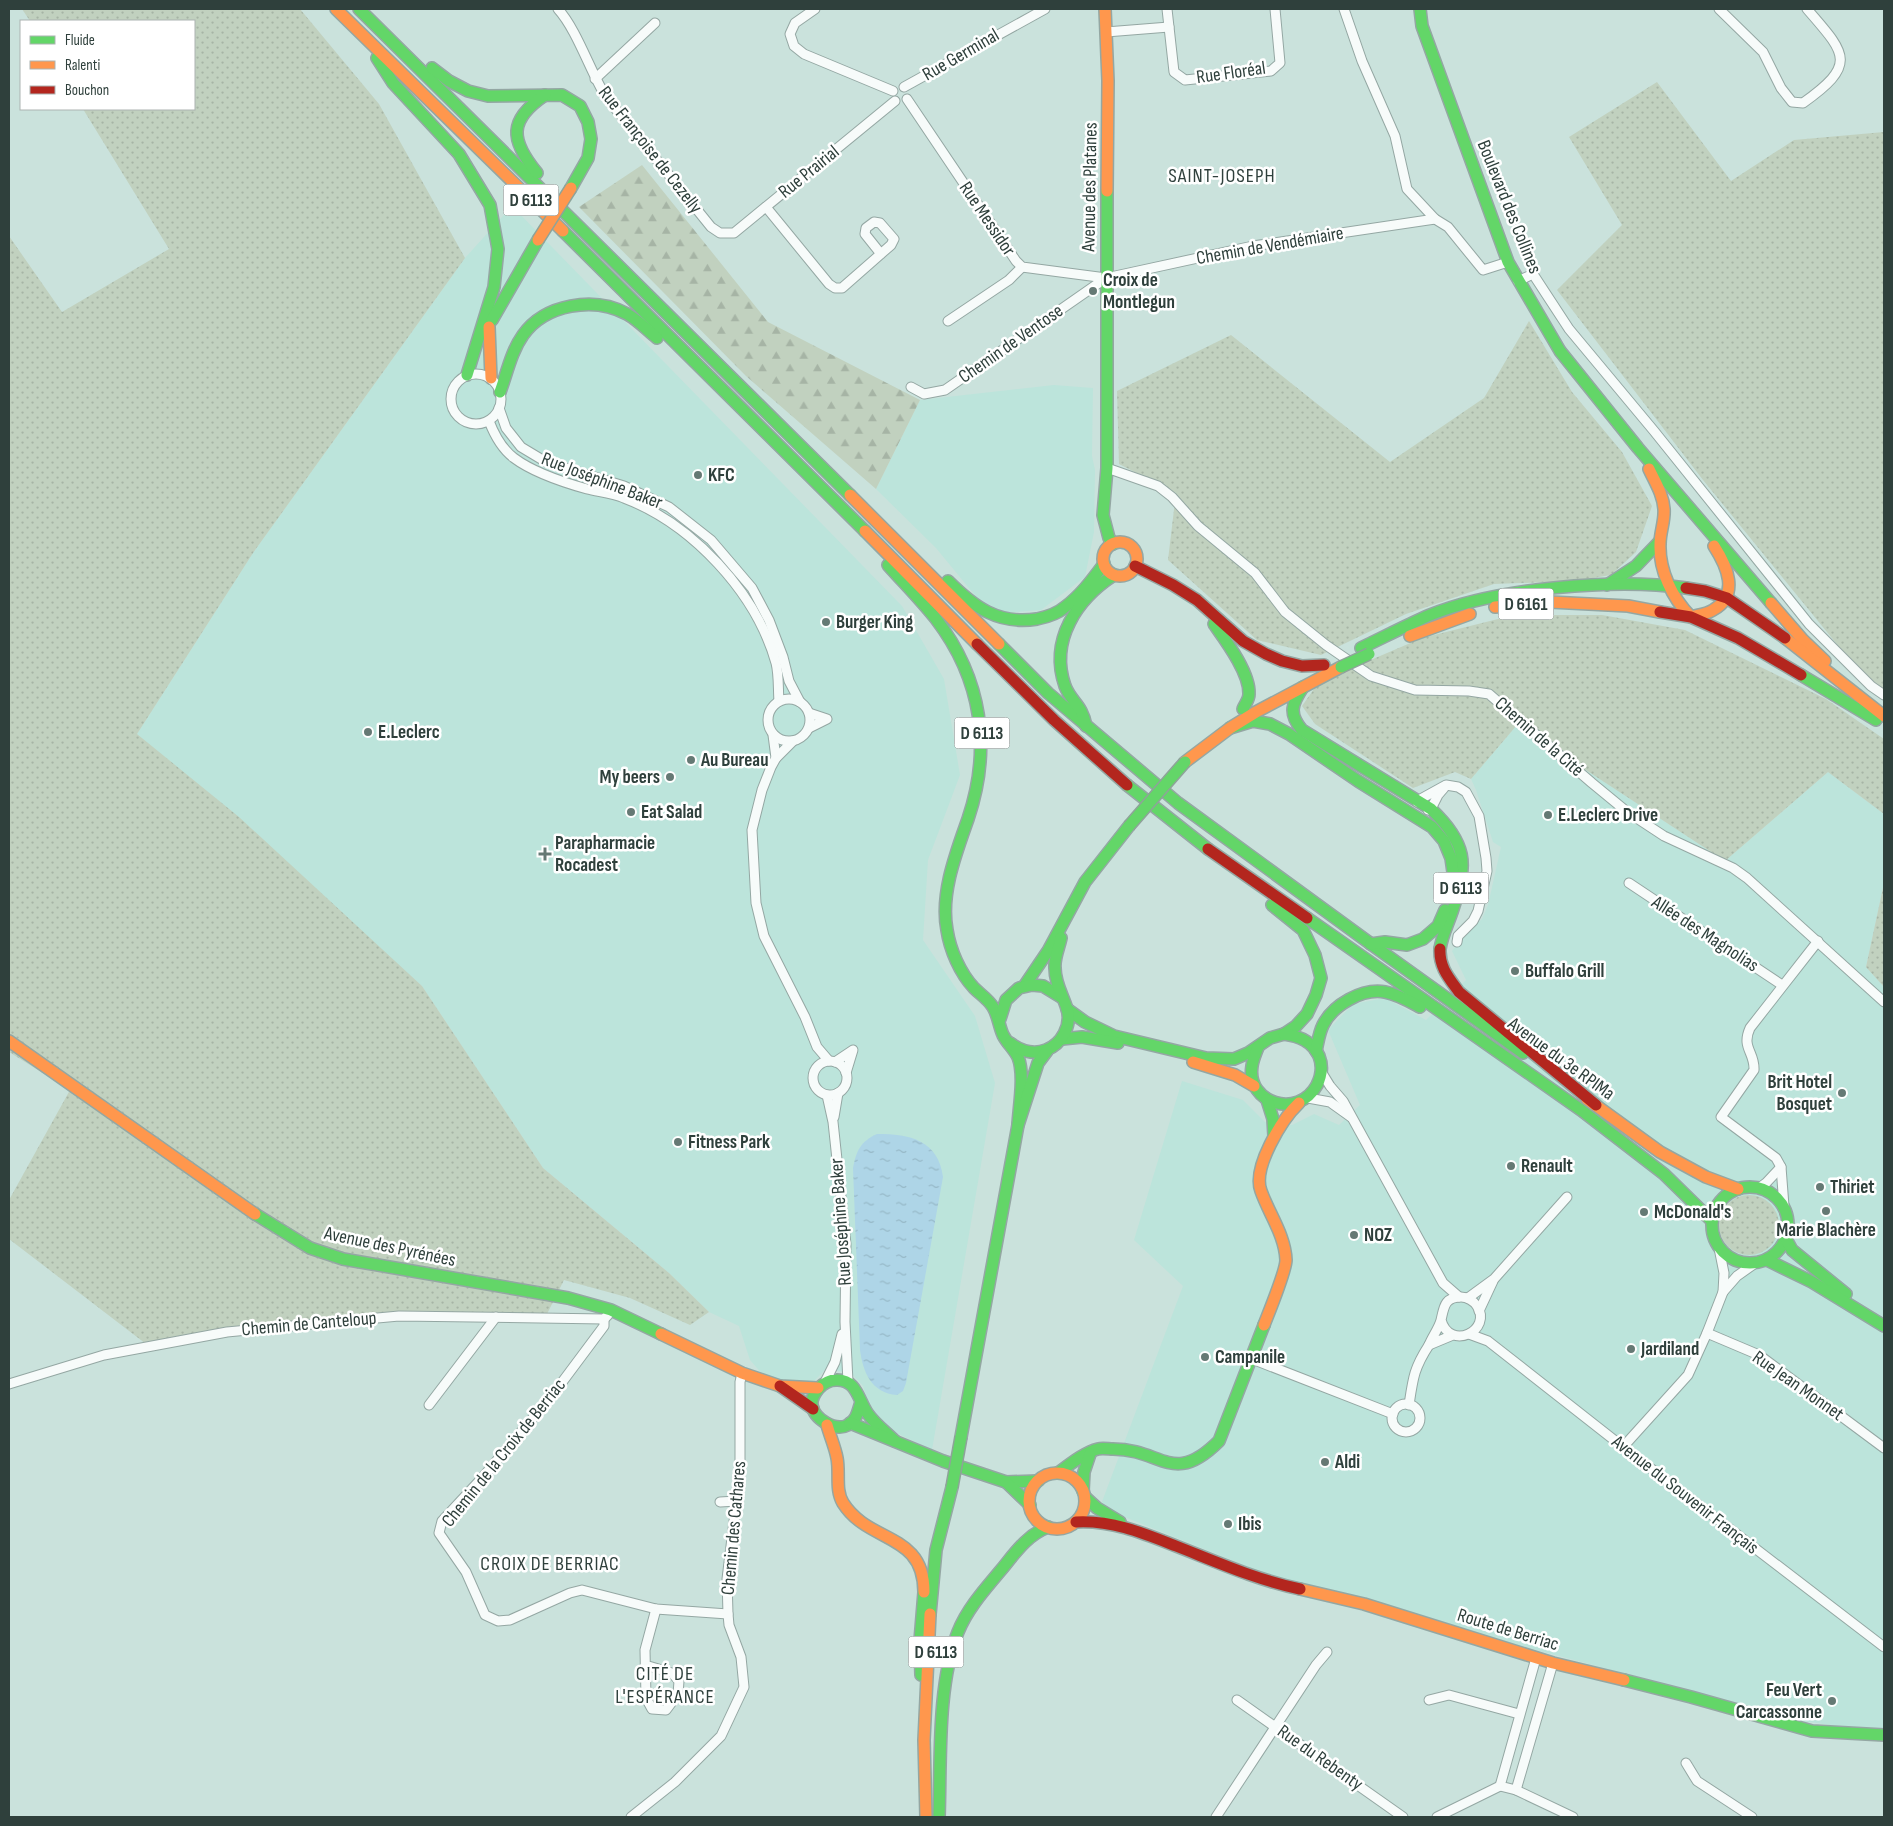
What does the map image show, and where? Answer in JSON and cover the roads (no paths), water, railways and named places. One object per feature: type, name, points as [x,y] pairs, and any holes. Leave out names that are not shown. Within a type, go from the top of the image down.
[{"type":"main road","name":"D 6113","points":[[336,9],[702,369],[1054,720],[1133,790],[1208,849],[1520,1067]]},
{"type":"main road","name":"D 6113","points":[[359,9],[786,430],[1048,693],[1178,803],[1371,944],[1385,942],[1407,946],[1423,939],[1438,926],[1452,892],[1454,879],[1451,858],[1444,841],[1419,811],[1302,730],[1294,722],[1293,701],[1302,688]]},
{"type":"main road","points":[[371,9],[422,59],[449,81],[468,91],[488,96],[562,95],[580,106],[588,122],[591,139],[588,158],[475,350]]},
{"type":"main road","name":"Avenue des Platanes","points":[[1105,9],[1108,80],[1107,468],[1103,515],[1109,538],[1113,544]]},
{"type":"main road","name":"Boulevard des Collines","points":[[1420,9],[1422,26],[1508,262],[1560,351],[1638,448]]},
{"type":"main road","points":[[359,31],[393,84],[460,154],[490,205],[498,250],[494,287],[467,375]]},
{"type":"main road","points":[[548,94],[526,108],[517,123],[517,142],[527,162],[620,268]]},
{"type":"main road","points":[[500,392],[512,356],[527,329],[549,312],[572,304],[596,304],[625,313],[683,359],[702,369]]},
{"type":"main road","points":[[489,327],[491,378]]},
{"type":"main road","name":"D 6113","points":[[786,430],[862,495],[978,609],[1001,618],[1027,621],[1049,616],[1067,607],[1104,564]]},
{"type":"main road","points":[[1638,448],[1659,489],[1664,508],[1660,556],[1670,586],[1682,609],[1691,617],[1713,610],[1727,598],[1731,585],[1729,572],[1704,532],[1702,521]]},
{"type":"main road","points":[[1638,448],[1802,640],[1871,705]]},
{"type":"main road","name":"D 6113","points":[[816,482],[941,626],[964,664],[975,696],[982,732],[980,769],[971,809],[956,855],[947,901],[946,928],[955,958],[971,985],[991,1005],[1000,1019]]},
{"type":"main road","points":[[1607,585],[1621,578],[1644,560],[1660,541]]},
{"type":"main road","points":[[1124,543],[1130,545],[1136,555],[1135,566],[1129,573],[1114,575],[1104,564],[1106,550],[1113,544],[1124,543]]},
{"type":"main road","points":[[1135,566],[1173,585],[1197,600],[1243,641],[1266,654],[1282,661],[1302,666],[1333,664]]},
{"type":"main road","name":"D 6113","points":[[1086,726],[1082,711],[1072,700],[1065,686],[1062,673],[1061,647],[1064,632],[1074,611],[1086,595],[1103,581],[1114,575]]},
{"type":"main road","name":"D 6161","points":[[1365,651],[1431,616],[1478,601],[1532,591],[1607,585],[1670,586],[1705,591],[1727,598],[1762,620],[1884,716]]},
{"type":"main road","points":[[1197,600],[1226,641],[1248,683],[1249,696],[1243,709]]},
{"type":"main road","name":"D 6161","points":[[1243,709],[1333,664],[1434,626],[1492,607],[1550,602],[1628,606],[1691,617],[1746,643],[1830,690],[1884,725]]},
{"type":"main road","name":"D 6161","points":[[1230,728],[1302,688],[1333,664]]},
{"type":"main road","name":"D 6113","points":[[1025,985],[1039,969],[1080,892],[1104,855],[1218,727],[1243,709]]},
{"type":"main road","name":"D 6113","points":[[1185,762],[1230,728],[1253,721],[1270,724],[1290,734],[1358,781],[1419,811],[1431,810],[1451,830],[1459,844],[1463,858],[1460,892],[1440,948],[1440,960],[1444,972],[1459,992],[1596,1105]]},
{"type":"main road","points":[[1067,1010],[1085,1022],[1114,1036],[1206,1058],[1234,1059],[1258,1047],[1270,1038],[1284,1034],[1296,1026],[1307,1014],[1316,995],[1321,978],[1315,955],[1303,930],[1280,910],[1228,872],[1208,849]]},
{"type":"main road","name":"D 6113","points":[[1061,997],[1054,969],[1065,920]]},
{"type":"main road","name":"Avenue du 3e RPIMa","points":[[1371,944],[1660,1152],[1706,1177],[1738,1188]]},
{"type":"main road","points":[[1025,985],[1044,986],[1061,997],[1067,1010],[1068,1026],[1062,1039],[1047,1050],[1034,1053],[1022,1051],[1010,1044],[1002,1032],[1000,1019],[1002,1006],[1008,996],[1016,989],[1025,985]]},
{"type":"main road","points":[[1316,1051],[1325,1021],[1340,1006],[1360,993],[1380,990],[1400,996],[1439,1017],[1520,1067]]},
{"type":"main road","points":[[1030,1505],[1030,1496],[1038,1481],[1047,1475],[1058,1473],[1098,1449],[1129,1449],[1170,1464],[1193,1462],[1206,1454],[1219,1441],[1252,1359],[1286,1262],[1284,1244],[1260,1189],[1259,1174],[1274,1136],[1289,1112],[1318,1087],[1322,1073],[1321,1061],[1308,1041],[1297,1036],[1284,1034]]},
{"type":"main road","points":[[1062,1039],[1082,1037],[1159,1052],[1235,1075],[1254,1086],[1267,1100],[1283,1105],[1303,1101]]},
{"type":"main road","name":"Avenue des Pyrénées","points":[[9,1040],[267,1222],[310,1248],[343,1259],[568,1298],[742,1372],[780,1386],[813,1409]]},
{"type":"main road","name":"D 6113","points":[[1010,1044],[1019,1060],[1020,1066],[1018,1125]]},
{"type":"main road","points":[[1254,1086],[1251,1066],[1258,1047]]},
{"type":"main road","name":"D 6113","points":[[926,1817],[924,1740],[929,1623],[936,1550],[952,1487],[1018,1125],[1038,1063],[1047,1050]]},
{"type":"main road","name":"Avenue du 3e RPIMa","points":[[1520,1067],[1581,1110],[1664,1174],[1712,1220]]},
{"type":"main road","points":[[1267,1100],[1273,1118],[1274,1136]]},
{"type":"main road","points":[[1738,1188],[1758,1188],[1773,1194],[1784,1206],[1787,1215],[1788,1229],[1786,1239],[1776,1254],[1767,1260],[1754,1264],[1736,1261],[1726,1255],[1719,1248],[1712,1232],[1712,1220],[1719,1202],[1738,1188]]},
{"type":"main road","points":[[1786,1239],[1792,1250],[1884,1325]]},
{"type":"main road","points":[[1767,1260],[1813,1282],[1884,1325]]},
{"type":"main road","points":[[860,1402],[856,1417],[850,1423],[835,1427],[827,1425],[816,1416],[813,1409],[814,1395],[821,1385],[832,1380],[848,1382],[854,1387],[867,1413],[895,1441]]},
{"type":"main road","name":"Avenue des Pyrénées","points":[[780,1386],[821,1385]]},
{"type":"main road","points":[[850,1423],[943,1461],[1006,1482],[1038,1481]]},
{"type":"main road","points":[[827,1425],[838,1460],[839,1490],[842,1502],[853,1515],[866,1525],[909,1551],[919,1561],[924,1574],[925,1587],[920,1638],[924,1740]]},
{"type":"main road","points":[[939,1817],[944,1691],[950,1656],[958,1632],[971,1607],[1029,1537],[1038,1530],[1048,1527],[1063,1528],[1076,1522],[1082,1514],[1085,1506],[1084,1472],[1090,1454]]},
{"type":"main road","points":[[1058,1473],[1074,1479],[1084,1494]]},
{"type":"main road","points":[[1006,1482],[1030,1505],[1036,1518],[1048,1527]]},
{"type":"main road","name":"D 6113","points":[[935,1817],[934,1680],[952,1487]]},
{"type":"main road","name":"Route de Berriac","points":[[1084,1494],[1097,1508],[1129,1528]]},
{"type":"main road","name":"Route de Berriac","points":[[1076,1522],[1094,1520],[1129,1528],[1272,1583],[1364,1604],[1553,1663],[1691,1697],[1812,1731],[1884,1735]]},
{"type":"street","name":"Rue Françoise de Cezelly","points":[[558,9],[572,29],[595,79],[606,97],[711,228],[720,234]]},
{"type":"street","points":[[815,9],[796,23],[790,34],[794,46],[804,54],[893,92]]},
{"type":"street","name":"Rue Germinal","points":[[904,87],[1045,9]]},
{"type":"street","name":"Rue Floréal","points":[[1167,9],[1174,72],[1185,80],[1271,71],[1280,63],[1275,9]]},
{"type":"street","points":[[1344,9],[1362,61],[1395,136],[1407,189],[1435,219],[1448,227],[1483,270],[1508,262]]},
{"type":"street","points":[[1719,9],[1763,52],[1781,88],[1792,102],[1803,103],[1816,94],[1840,70],[1842,62],[1841,54],[1828,33],[1807,9]]},
{"type":"street","points":[[595,79],[655,23]]},
{"type":"street","points":[[1106,32],[1168,27]]},
{"type":"street","points":[[899,86],[904,87],[908,94],[907,99],[899,103],[892,96],[893,92],[899,86]]},
{"type":"street","name":"Rue Messidor","points":[[907,99],[1016,261],[1022,267],[1106,278]]},
{"type":"street","name":"Rue Prairial","points":[[720,234],[734,234],[895,101]]},
{"type":"street","points":[[766,207],[829,284],[835,288],[842,288],[881,254]]},
{"type":"street","name":"Chemin de Vendémiaire","points":[[1106,278],[1253,246],[1435,219]]},
{"type":"street","points":[[948,321],[1009,280],[1022,267]]},
{"type":"street","points":[[1518,281],[1533,274],[1569,329],[1654,431],[1809,624],[1871,686],[1884,695]]},
{"type":"street","name":"Chemin de Ventose","points":[[911,388],[924,394],[945,390],[1106,278]]},
{"type":"street","points":[[476,373],[491,378],[497,384],[500,392],[500,408],[495,415],[481,423],[466,422],[455,412],[451,396],[454,387],[459,380],[467,375],[476,373]]},
{"type":"street","name":"Rue Joséphine Baker","points":[[500,408],[506,428],[521,447],[546,462],[624,486],[669,507],[711,540],[752,588],[769,620],[783,657],[789,681],[800,702]]},
{"type":"street","name":"Rue Joséphine Baker","points":[[488,420],[496,437],[513,458],[543,474],[624,498],[685,532],[727,574],[750,606],[764,633],[776,666],[779,701]]},
{"type":"street","name":"Chemin de la Cité","points":[[1107,468],[1158,486],[1172,496],[1198,526],[1255,574],[1285,612],[1326,645],[1371,676],[1415,690],[1469,690],[1490,694],[1592,784],[1626,811],[1664,836],[1734,868],[1818,941],[1884,1002]]},
{"type":"street","points":[[776,758],[768,717],[774,705],[785,699],[800,702],[809,713],[809,728]]},
{"type":"street","points":[[773,735],[785,741],[800,739],[809,728],[827,719],[809,713]]},
{"type":"street","points":[[793,741],[776,758],[762,790],[752,830],[756,903],[764,936],[805,1018],[817,1047],[819,1065]]},
{"type":"street","points":[[1431,810],[1438,795],[1446,786]]},
{"type":"street","points":[[1419,811],[1446,786],[1458,787],[1466,792],[1479,816],[1487,871],[1478,911],[1473,921],[1458,936],[1457,942]]},
{"type":"street","name":"Allée des Magnolias","points":[[1629,883],[1782,985]]},
{"type":"street","points":[[1784,1206],[1781,1167],[1776,1158],[1721,1117],[1754,1070],[1755,1063],[1748,1049],[1746,1036],[1750,1028],[1818,941]]},
{"type":"street","points":[[817,1047],[832,1061],[844,1068],[846,1073]]},
{"type":"street","points":[[853,1050],[846,1073],[845,1085],[838,1093],[827,1095],[814,1085],[813,1074],[819,1065],[832,1061],[853,1050]]},
{"type":"street","points":[[1322,1073],[1343,1101],[1443,1283],[1463,1298],[1475,1304],[1479,1311],[1480,1321],[1478,1326],[1469,1334],[1463,1336],[1453,1335],[1429,1345]]},
{"type":"street","name":"Rue Joséphine Baker","points":[[833,1122],[838,1093]]},
{"type":"street","name":"Rue Joséphine Baker","points":[[827,1095],[833,1122],[846,1244],[845,1322],[848,1382]]},
{"type":"street","points":[[1303,1101],[1330,1102],[1353,1119]]},
{"type":"street","points":[[1758,1188],[1766,1183],[1781,1167]]},
{"type":"street","points":[[1479,1311],[1494,1279],[1567,1197]]},
{"type":"street","points":[[1623,1447],[1688,1375],[1723,1292],[1724,1273],[1719,1248]]},
{"type":"street","points":[[1723,1292],[1737,1276],[1754,1264]]},
{"type":"street","points":[[1443,1308],[1448,1301],[1463,1298],[1494,1279]]},
{"type":"street","points":[[1409,1404],[1418,1362],[1441,1320],[1443,1283]]},
{"type":"street","name":"Chemin de Canteloup","points":[[9,1384],[104,1355],[227,1332],[398,1316],[496,1318],[608,1315]]},
{"type":"street","name":"Chemin de la Croix de Berriac","points":[[608,1315],[604,1326],[554,1392],[482,1478],[442,1521],[439,1532],[466,1572],[485,1615],[498,1621],[510,1620],[570,1593],[582,1590],[656,1609],[728,1614]]},
{"type":"street","points":[[429,1406],[496,1318]]},
{"type":"street","points":[[1441,1320],[1444,1328],[1453,1335]]},
{"type":"street","name":"Rue Joséphine Baker","points":[[821,1385],[835,1362],[845,1322]]},
{"type":"street","name":"Avenue du Souvenir Français","points":[[1478,1326],[1488,1341]]},
{"type":"street","name":"Rue Jean Monnet","points":[[1707,1333],[1759,1355],[1884,1448]]},
{"type":"street","name":"Avenue du Souvenir Français","points":[[1469,1334],[1488,1341],[1884,1647]]},
{"type":"street","points":[[1252,1359],[1393,1414]]},
{"type":"street","name":"Chemin des Cathares","points":[[631,1817],[675,1782],[721,1736],[744,1687],[741,1657],[729,1625],[727,1579],[740,1472],[740,1382],[742,1372]]},
{"type":"street","points":[[1409,1404],[1419,1412],[1419,1424],[1409,1432],[1402,1432],[1397,1428],[1392,1419],[1393,1414],[1397,1408],[1409,1404]]},
{"type":"street","points":[[720,1502],[736,1501]]},
{"type":"street","points":[[645,1666],[672,1673],[679,1681],[678,1694],[666,1710],[652,1709],[646,1698],[645,1666],[645,1650],[656,1609]]},
{"type":"street","points":[[1216,1817],[1316,1665],[1327,1652]]},
{"type":"street","points":[[1500,1786],[1536,1658]]},
{"type":"street","points":[[1516,1790],[1553,1663]]},
{"type":"street","points":[[1429,1700],[1449,1695],[1519,1714]]},
{"type":"street","name":"Rue du Rebenty","points":[[1237,1700],[1403,1817]]},
{"type":"street","points":[[1686,1763],[1697,1781],[1752,1817]]},
{"type":"street","points":[[1437,1817],[1500,1786],[1516,1790],[1573,1817]]},
{"type":"water","points":[[877,1134],[911,1138],[929,1147],[940,1165],[943,1177],[906,1383],[903,1391],[897,1395],[881,1390],[870,1380],[863,1366],[860,1350],[853,1168],[860,1147]]},
{"type":"place","name":"Croix de Montlegun","points":[[1093,291]]},
{"type":"place","name":"KFC","points":[[698,475]]},
{"type":"place","name":"Burger King","points":[[826,622]]},
{"type":"place","name":"E.Leclerc","points":[[368,732]]},
{"type":"place","name":"Au Bureau","points":[[691,760]]},
{"type":"place","name":"My beers","points":[[670,777]]},
{"type":"place","name":"Eat Salad","points":[[631,812]]},
{"type":"place","name":"E.Leclerc Drive","points":[[1548,815]]},
{"type":"place","name":"Parapharmacie Rocadest","points":[[545,854]]},
{"type":"place","name":"Buffalo Grill","points":[[1515,971]]},
{"type":"place","name":"Brit Hotel Bosquet","points":[[1842,1093]]},
{"type":"place","name":"Fitness Park","points":[[678,1142]]},
{"type":"place","name":"Renault","points":[[1511,1166]]},
{"type":"place","name":"Thiriet","points":[[1820,1187]]},
{"type":"place","name":"Marie Blachère","points":[[1826,1211]]},
{"type":"place","name":"McDonald's","points":[[1644,1212]]},
{"type":"place","name":"NOZ","points":[[1354,1235]]},
{"type":"place","name":"Jardiland","points":[[1631,1349]]},
{"type":"place","name":"Campanile","points":[[1205,1357]]},
{"type":"place","name":"Aldi","points":[[1325,1462]]},
{"type":"place","name":"Ibis","points":[[1228,1524]]},
{"type":"place","name":"Feu Vert Carcassonne","points":[[1832,1701]]},
{"type":"district","name":"SAINT-JOSEPH","points":[[1222,176]]},
{"type":"district","name":"CROIX DE BERRIAC","points":[[550,1564]]},
{"type":"district","name":"CITÉ DE L'ESPÉRANCE","points":[[665,1686]]}]
